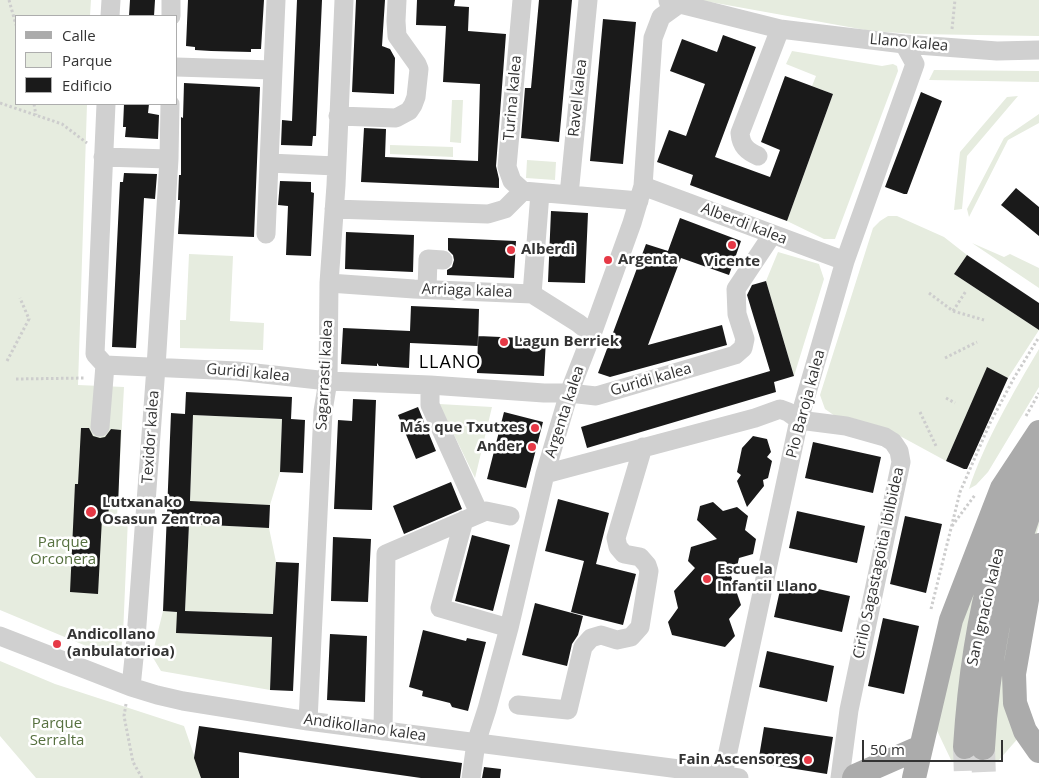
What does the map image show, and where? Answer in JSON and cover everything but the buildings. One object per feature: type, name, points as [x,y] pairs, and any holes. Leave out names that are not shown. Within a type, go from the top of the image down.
[{"type":"main road","points":[[914,778],[952,620],[1002,488],[1039,432]]},
{"type":"main road","name":"San Ignacio kalea","points":[[1039,445],[1007,522],[987,591],[974,655],[974,747],[985,707],[993,649],[1017,546],[1039,488]]},
{"type":"main road","points":[[1039,545],[1032,571],[1014,674],[1015,704],[1025,731],[1039,751]]},
{"type":"main road","points":[[854,778],[921,747]]},
{"type":"street","points":[[110,15],[111,0]]},
{"type":"street","points":[[171,0],[171,15]]},
{"type":"street","points":[[266,234],[276,0]]},
{"type":"street","name":"Sagarrasti kalea","points":[[308,721],[324,411],[328,380],[329,283],[344,0]]},
{"type":"street","points":[[338,116],[396,118],[410,111],[416,98],[419,69],[398,36],[396,22],[397,0]]},
{"type":"street","name":"Turina kalea","points":[[522,0],[507,167],[512,181],[531,192]]},
{"type":"street","name":"Ravel kalea","points":[[569,195],[588,0]]},
{"type":"street","name":"Llano kalea","points":[[671,2],[780,29],[904,44],[997,50],[1039,50]]},
{"type":"street","name":"Argenta kalea","points":[[471,778],[476,743],[509,628],[545,474],[569,393],[592,334],[641,194],[653,38],[661,17],[671,2]]},
{"type":"street","points":[[758,156],[743,147],[740,133],[780,29]]},
{"type":"street","name":"Pio Baroja kalea","points":[[731,777],[799,420],[845,261],[915,64],[904,44]]},
{"type":"street","points":[[178,67],[273,70]]},
{"type":"street","points":[[100,427],[104,371],[95,354],[106,105]]},
{"type":"street","name":"Texidor kalea","points":[[130,687],[136,638],[156,367],[169,159],[170,105]]},
{"type":"street","points":[[103,157],[169,159]]},
{"type":"street","points":[[270,163],[336,166]]},
{"type":"street","points":[[334,209],[488,214],[505,209],[531,192]]},
{"type":"street","points":[[531,192],[532,294]]},
{"type":"street","name":"Alberdi kalea","points":[[531,192],[569,195],[641,194],[845,261]]},
{"type":"street","name":"Guridi kalea","points":[[156,367],[237,371],[328,380],[596,396],[735,356],[743,348],[745,339],[737,314],[736,289],[772,236]]},
{"type":"street","points":[[427,289],[428,259],[443,260]]},
{"type":"street","name":"Arriaga kalea","points":[[329,283],[532,294],[592,334]]},
{"type":"street","points":[[104,371],[156,367]]},
{"type":"street","points":[[430,385],[430,405],[472,517],[440,608],[509,628]]},
{"type":"street","points":[[544,394],[558,408],[561,422]]},
{"type":"street","name":"Cirilo Sagastagoitia ibilbidea","points":[[545,474],[755,418],[780,409],[799,420],[846,426],[885,437],[893,442],[899,451],[901,462],[849,710],[840,778]]},
{"type":"street","points":[[518,705],[568,710],[583,647],[591,638],[601,635],[617,640],[631,637],[640,628],[649,571],[647,565],[640,557],[624,554],[618,547],[616,538],[643,447]]},
{"type":"street","points":[[383,731],[386,554],[486,511],[510,516]]},
{"type":"street","name":"Andikollano kalea","points":[[0,636],[130,687],[183,701],[308,721],[731,777]]},
{"type":"path","points":[[9,0],[15,21]]},
{"type":"path","points":[[950,47],[954,0]]},
{"type":"path","points":[[0,103],[62,124],[103,157]]},
{"type":"path","points":[[34,105],[37,115]]},
{"type":"path","points":[[953,311],[966,291]]},
{"type":"path","points":[[929,293],[953,311],[984,320]]},
{"type":"path","points":[[7,361],[29,319],[20,298]]},
{"type":"path","points":[[929,615],[960,492],[994,416],[1039,337]]},
{"type":"path","points":[[945,358],[977,342]]},
{"type":"path","points":[[16,379],[104,371]]},
{"type":"path","points":[[946,398],[955,403]]},
{"type":"path","points":[[920,412],[936,446]]},
{"type":"path","points":[[130,687],[124,716],[133,762],[142,778]]},
{"type":"green space","name":"Parque Orconera","points":[[0,0],[91,0],[90,15],[15,15],[15,105],[87,105],[78,385],[124,387],[117,517],[128,518],[122,644],[118,653],[113,656],[0,610]]},
{"type":"green space","points":[[699,0],[1039,0],[1039,36],[914,34],[871,31]]},
{"type":"green space","points":[[792,51],[882,66],[893,64],[897,66],[898,71],[835,239],[824,239],[787,221],[833,94],[812,86],[816,76],[786,64]]},
{"type":"green space","points":[[934,70],[1039,71],[1039,82],[929,80]]},
{"type":"green space","points":[[1018,96],[967,156],[962,209],[954,210],[960,152],[1007,97]]},
{"type":"green space","points":[[452,100],[463,100],[461,143],[450,142]]},
{"type":"green space","points":[[1039,114],[1039,123],[1008,140],[969,217],[967,209],[1004,138]]},
{"type":"green space","points":[[390,145],[453,147],[453,157],[390,154]]},
{"type":"green space","points":[[527,160],[556,162],[555,180],[526,178]]},
{"type":"green space","points":[[888,216],[897,216],[944,237],[967,255],[954,274],[1039,330],[1008,378],[987,368],[946,461],[900,436],[835,416],[825,409],[820,395],[873,228]]},
{"type":"green space","points":[[972,243],[1004,257],[1010,254],[1039,268],[1039,288]]},
{"type":"green space","points":[[778,252],[819,264],[824,279],[794,376],[766,281]]},
{"type":"green space","points":[[189,254],[233,256],[230,321],[264,323],[263,350],[180,348],[180,320],[186,320]]},
{"type":"green space","points":[[1039,349],[1039,387],[988,472],[976,485],[969,489],[991,436]]},
{"type":"green space","points":[[439,404],[492,407],[475,478]]},
{"type":"green space","points":[[193,415],[282,419],[280,472],[270,505],[190,502]]},
{"type":"green space","points":[[998,516],[998,688],[1020,572],[1039,520],[1025,579],[1020,736],[999,760],[951,760],[932,720],[955,627]]},
{"type":"green space","points":[[189,524],[269,528],[276,562],[273,614],[185,611]]},
{"type":"green space","points":[[163,611],[177,612],[177,633],[272,637],[270,690],[161,671],[152,656]]},
{"type":"green space","name":"Parque Serralta","points":[[0,661],[55,684],[184,726],[202,778],[36,778],[0,736]]},
{"type":"tunnel","points":[[965,747],[966,778]]},
{"type":"tunnel","points":[[983,748],[984,778]]},
{"type":"place","name":"Vicente","points":[[732,245]]},
{"type":"place","name":"Alberdi","points":[[511,250]]},
{"type":"place","name":"Argenta","points":[[608,260]]},
{"type":"place","name":"Lagun Berriek","points":[[504,342]]},
{"type":"place","name":"Más que Txutxes","points":[[535,428]]},
{"type":"place","name":"Ander","points":[[532,447]]},
{"type":"place","name":"Lutxanako Osasun Zentroa","points":[[91,512]]},
{"type":"place","name":"Escuela Infantil Llano","points":[[707,579]]},
{"type":"place","name":"Andicollano (anbulatorioa)","points":[[57,644]]},
{"type":"place","name":"Fain Ascensores","points":[[808,760]]},
{"type":"district","name":"LLANO","points":[[450,363]]}]
